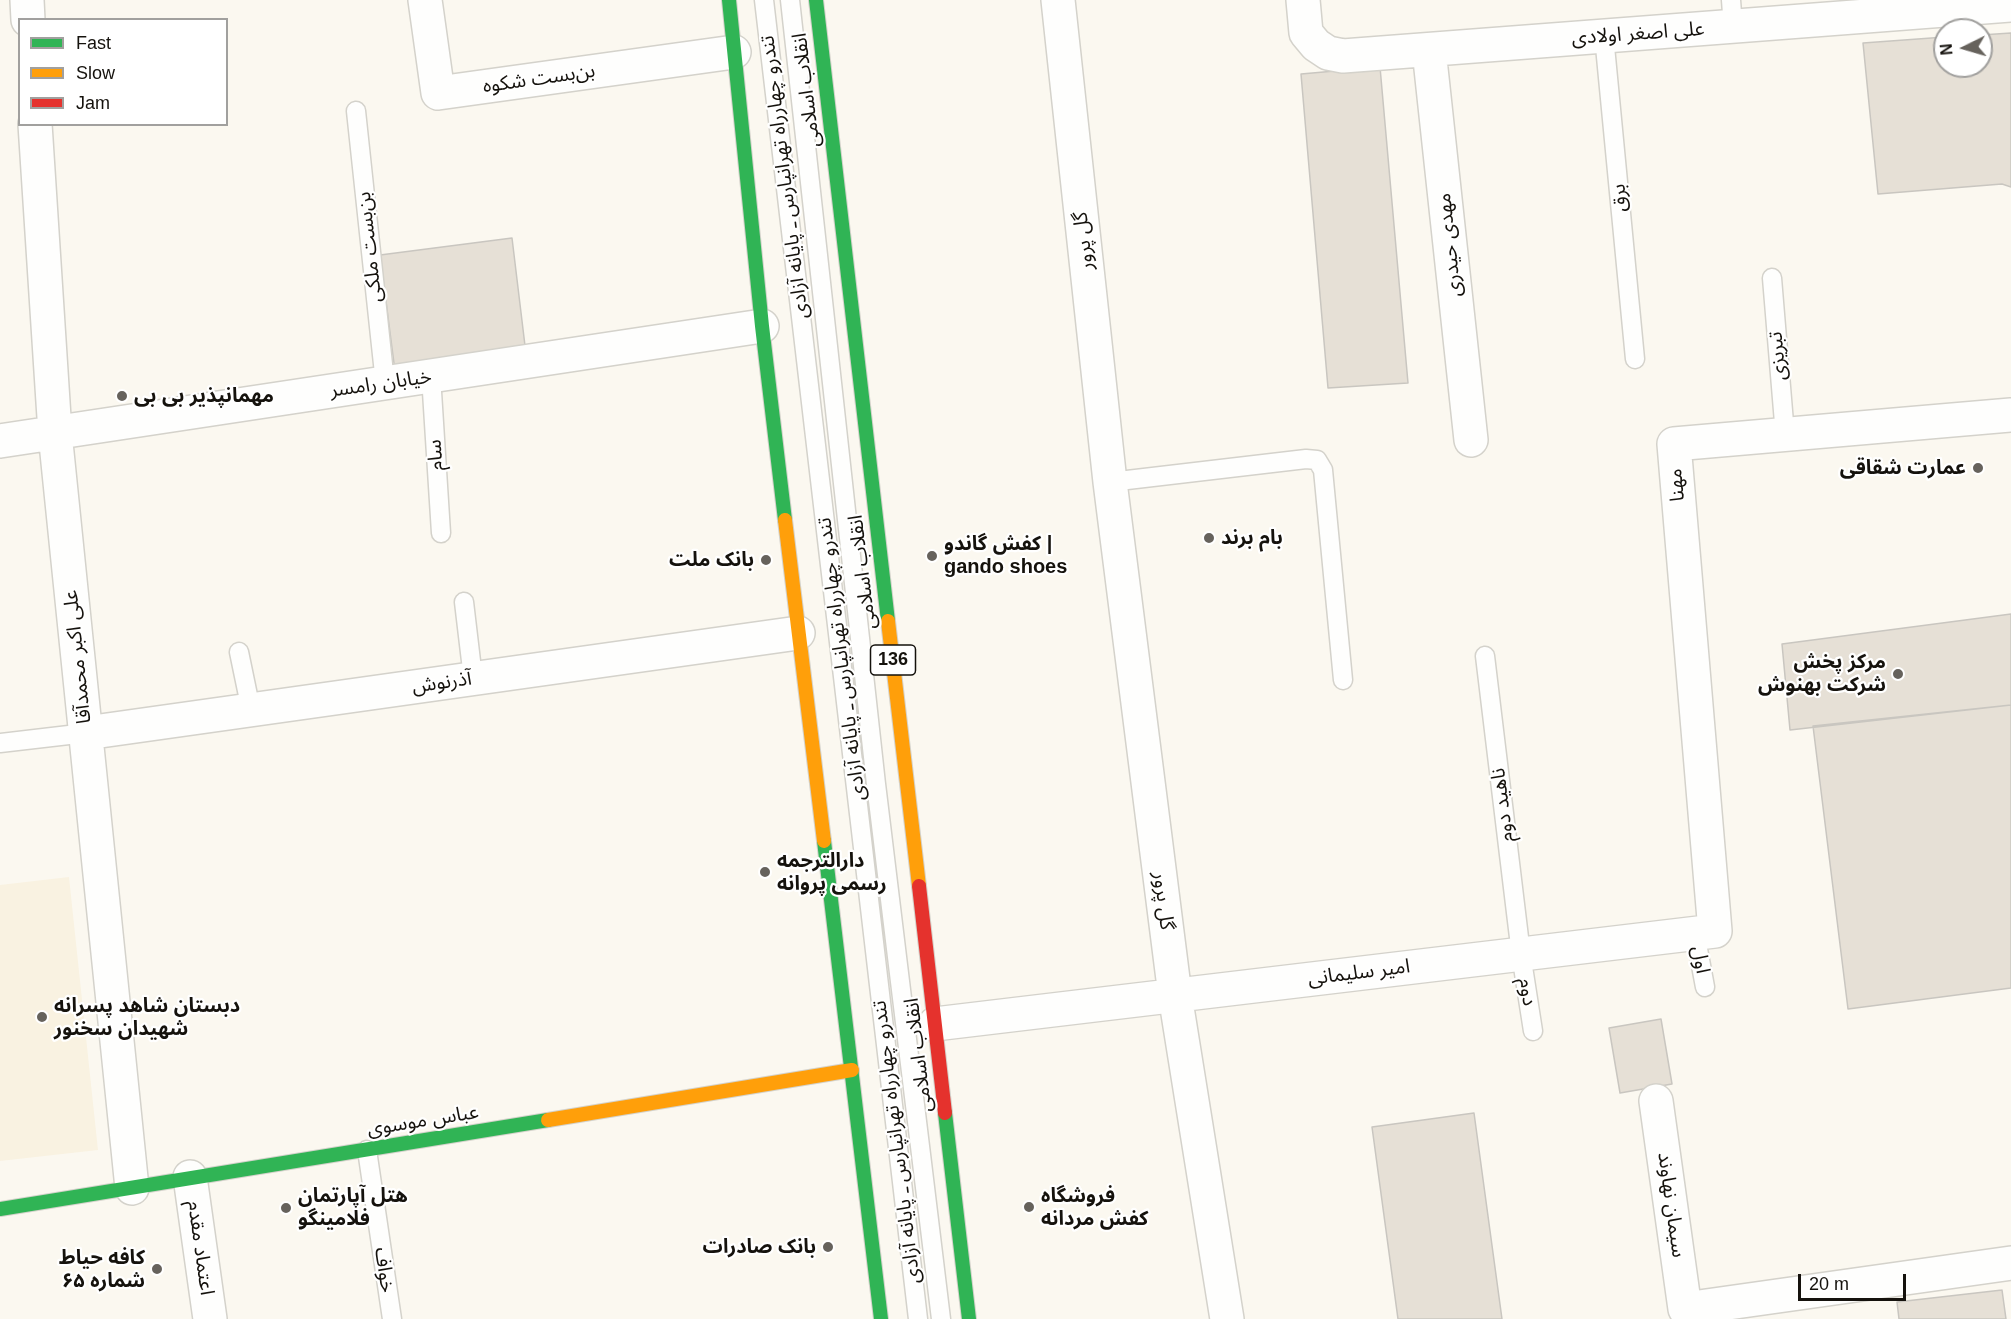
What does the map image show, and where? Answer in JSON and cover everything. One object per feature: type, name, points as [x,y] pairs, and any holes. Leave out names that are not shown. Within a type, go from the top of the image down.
[{"type":"main road","points":[[729,0],[762,326],[881,1319]]},
{"type":"main road","name":"انقلاب اسلامی","points":[[816,0],[969,1319]]},
{"type":"main road","name":"عباس موسوی","points":[[0,1209],[852,1070]]},
{"type":"street","points":[[27,0],[28,18]]},
{"type":"street","name":"بن‌بست شکوه","points":[[425,0],[438,93],[734,52]]},
{"type":"street","name":"گل پرور","points":[[1058,0],[1110,482],[1175,995],[1227,1319]]},
{"type":"street","name":"علی اصغر اولادی","points":[[1302,0],[1306,33],[1316,45],[1329,53],[1343,56],[1604,36],[1732,13],[2011,5]]},
{"type":"street","name":"مهدی حیدری","points":[[1429,50],[1471,440]]},
{"type":"street","name":"علی اکبر محمدآقا","points":[[35,126],[56,433],[132,1188]]},
{"type":"street","name":"خیابان رامسر","points":[[0,441],[762,326]]},
{"type":"street","name":"مهنا","points":[[1709,862],[1674,444],[2011,415]]},
{"type":"street","name":"آذرنوش","points":[[86,733],[798,633]]},
{"type":"street","name":"امیر سلیمانی","points":[[935,1024],[1715,931],[1709,862]]},
{"type":"street","name":"سیمان نهاوند","points":[[1656,1101],[1684,1314]]},
{"type":"street","name":"اعتماد مقدم","points":[[190,1177],[210,1319]]},
{"type":"street","points":[[1684,1314],[2011,1263]]},
{"type":"lane","name":"تندرو چهارراه تهرانپارس ـ پایانه آزادی","points":[[764,0],[918,1319]]},
{"type":"lane","points":[[790,0],[876,784],[941,1319]]},
{"type":"lane","name":"برق","points":[[1604,36],[1635,359]]},
{"type":"lane","name":"بن‌بست ملکی","points":[[356,111],[385,383]]},
{"type":"lane","name":"تبریزی","points":[[1772,278],[1785,435]]},
{"type":"lane","name":"سام","points":[[431,376],[441,533]]},
{"type":"lane","points":[[1110,482],[1306,459],[1317,460],[1323,470],[1343,680]]},
{"type":"lane","points":[[465,602],[473,678]]},
{"type":"lane","points":[[239,652],[251,710]]},
{"type":"lane","name":"ناهید دوم","points":[[1485,656],[1521,954]]},
{"type":"lane","points":[[0,744],[86,733]]},
{"type":"lane","name":"اول","points":[[1695,933],[1704,987]]},
{"type":"lane","name":"دوم","points":[[1521,954],[1533,1031]]},
{"type":"lane","name":"خواف","points":[[367,1150],[392,1319]]},
{"type":"shaded area","name":"دبستان شاهد پسرانه شهیدان سخنور","points":[[69,877],[98,1150],[0,1161],[0,885]]},
{"type":"building","points":[[2011,33],[2011,187],[2002,184],[1878,194],[1863,43],[1933,38],[1933,78],[1993,78],[1993,34]]},
{"type":"building","points":[[1380,67],[1408,383],[1328,388],[1301,74]]},
{"type":"building","points":[[512,238],[526,354],[395,371],[380,255]]},
{"type":"building","name":"مرکز پخش شرکت بهنوش","points":[[2011,614],[2011,705],[1790,730],[1782,644]]},
{"type":"building","points":[[2011,705],[2011,988],[1848,1009],[1813,726]]},
{"type":"building","points":[[1661,1019],[1672,1084],[1620,1093],[1609,1028]]},
{"type":"building","points":[[1474,1113],[1502,1319],[1398,1319],[1372,1127]]},
{"type":"building","points":[[2002,1290],[2006,1319],[1899,1319],[1897,1302]]},
{"type":"traffic: fast","points":[[729,0],[762,326],[785,520]]},
{"type":"traffic: fast","points":[[816,0],[888,621]]},
{"type":"traffic: fast","points":[[824,841],[881,1319]]},
{"type":"traffic: fast","points":[[945,1113],[969,1319]]},
{"type":"traffic: fast","points":[[0,1209],[548,1120]]},
{"type":"traffic: slow","points":[[785,520],[824,841]]},
{"type":"traffic: slow","points":[[888,621],[919,886]]},
{"type":"traffic: slow","points":[[548,1120],[852,1070]]},
{"type":"traffic: jam","points":[[919,886],[945,1113]]},
{"type":"place","name":"مهمانپذیر بی بی","points":[[122,396]]},
{"type":"place","name":"عمارت شقاقی","points":[[1978,468]]},
{"type":"place","name":"بام برند","points":[[1209,538]]},
{"type":"place","name":"کفش گاندو | gando shoes","points":[[932,556]]},
{"type":"place","name":"بانک ملت","points":[[766,560]]},
{"type":"place","name":"مرکز پخش شرکت بهنوش","points":[[1898,674]]},
{"type":"place","name":"دارالترجمه رسمی پروانه","points":[[765,872]]},
{"type":"place","name":"دبستان شاهد پسرانه شهیدان سخنور","points":[[42,1017]]},
{"type":"place","name":"فروشگاه کفش مردانه","points":[[1029,1207]]},
{"type":"place","name":"هتل آپارتمان فلامینگو","points":[[286,1208]]},
{"type":"place","name":"بانک صادرات","points":[[828,1247]]},
{"type":"place","name":"کافه حياط شماره ۶۵","points":[[157,1269]]}]
